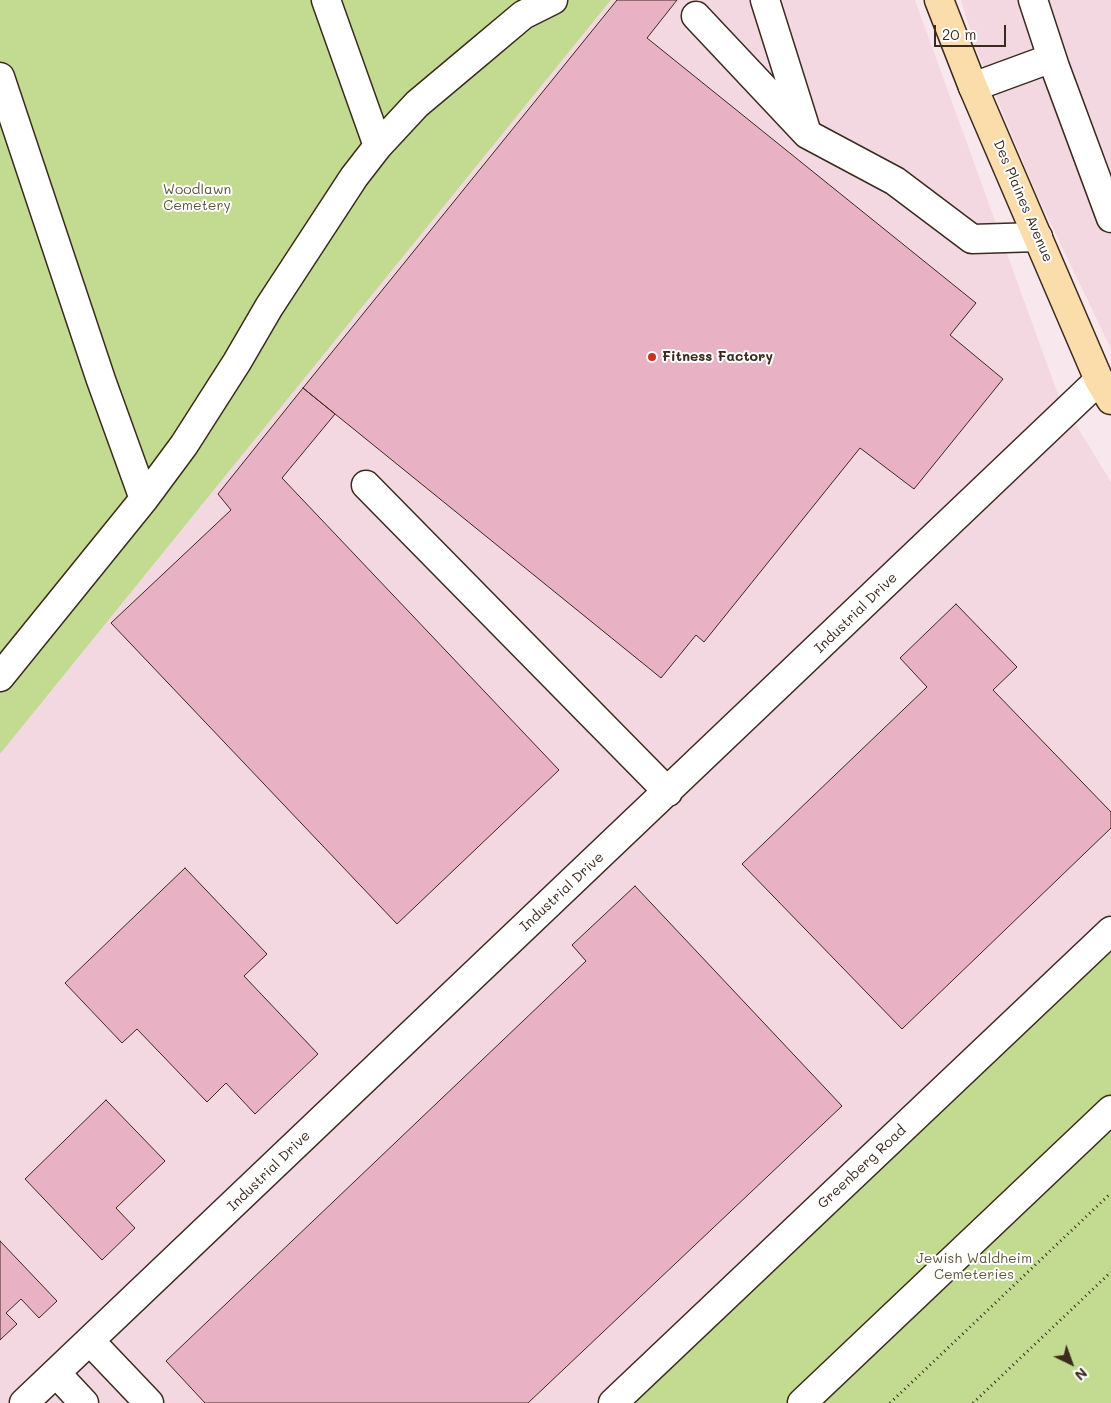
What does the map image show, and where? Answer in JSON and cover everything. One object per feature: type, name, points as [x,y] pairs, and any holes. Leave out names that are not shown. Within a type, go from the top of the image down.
[{"type":"main road","name":"Des Plaines Avenue","points":[[939,0],[974,88],[1105,390]]},
{"type":"street","points":[[326,0],[378,146]]},
{"type":"street","points":[[0,676],[144,500],[184,445],[280,291],[354,177],[378,146],[417,104],[479,52],[523,16],[553,0]]},
{"type":"street","points":[[765,0],[807,134]]},
{"type":"street","points":[[1033,0],[1052,58],[1111,218]]},
{"type":"street","points":[[696,16],[807,134],[896,181],[972,240],[1038,236]]},
{"type":"street","points":[[974,88],[1052,58]]},
{"type":"street","points":[[0,77],[101,380],[144,500]]},
{"type":"street","name":"Industrial Drive","points":[[24,1403],[668,792],[1105,390]]},
{"type":"street","points":[[366,485],[668,792]]},
{"type":"street","name":"Greenberg Road","points":[[621,1400],[1111,931]]},
{"type":"street","points":[[802,1403],[1111,1110]]},
{"type":"street","points":[[90,1341],[149,1403]]},
{"type":"street","points":[[56,1373],[84,1403]]},
{"type":"path","points":[[890,1403],[1111,1193]]},
{"type":"path","points":[[974,1403],[1111,1272]]},
{"type":"shaded area","points":[[611,0],[915,0],[1059,397],[1111,482],[1111,951],[634,1403],[0,1403],[0,754]]},
{"type":"shaded area","points":[[961,0],[1111,0],[1111,349],[1037,195],[977,51]]},
{"type":"green space","name":"Woodlawn Cemetery","points":[[0,0],[611,0],[0,754]]},
{"type":"green space","name":"Jewish Waldheim Cemeteries","points":[[1111,951],[1111,1403],[634,1403]]},
{"type":"building","name":"Fitness Factory","points":[[617,0],[677,0],[647,38],[976,303],[950,335],[1003,379],[914,489],[860,448],[704,642],[696,635],[661,678],[303,388]]},
{"type":"building","points":[[303,388],[335,414],[282,478],[559,770],[397,924],[111,623],[231,510],[218,494]]},
{"type":"building","points":[[956,604],[1017,667],[993,690],[1111,812],[1111,828],[902,1029],[742,864],[927,687],[900,658]]},
{"type":"building","points":[[185,868],[267,954],[244,976],[318,1054],[255,1114],[226,1083],[207,1102],[137,1029],[122,1043],[65,983]]},
{"type":"building","points":[[635,886],[842,1106],[528,1403],[205,1403],[166,1361],[586,961],[572,945]]},
{"type":"building","points":[[106,1100],[165,1161],[116,1208],[135,1228],[102,1260],[25,1179]]},
{"type":"building","points":[[0,1241],[57,1301],[39,1318],[21,1299],[6,1313],[17,1324],[0,1340]]},
{"type":"place","name":"Fitness Factory","points":[[652,357]]}]
